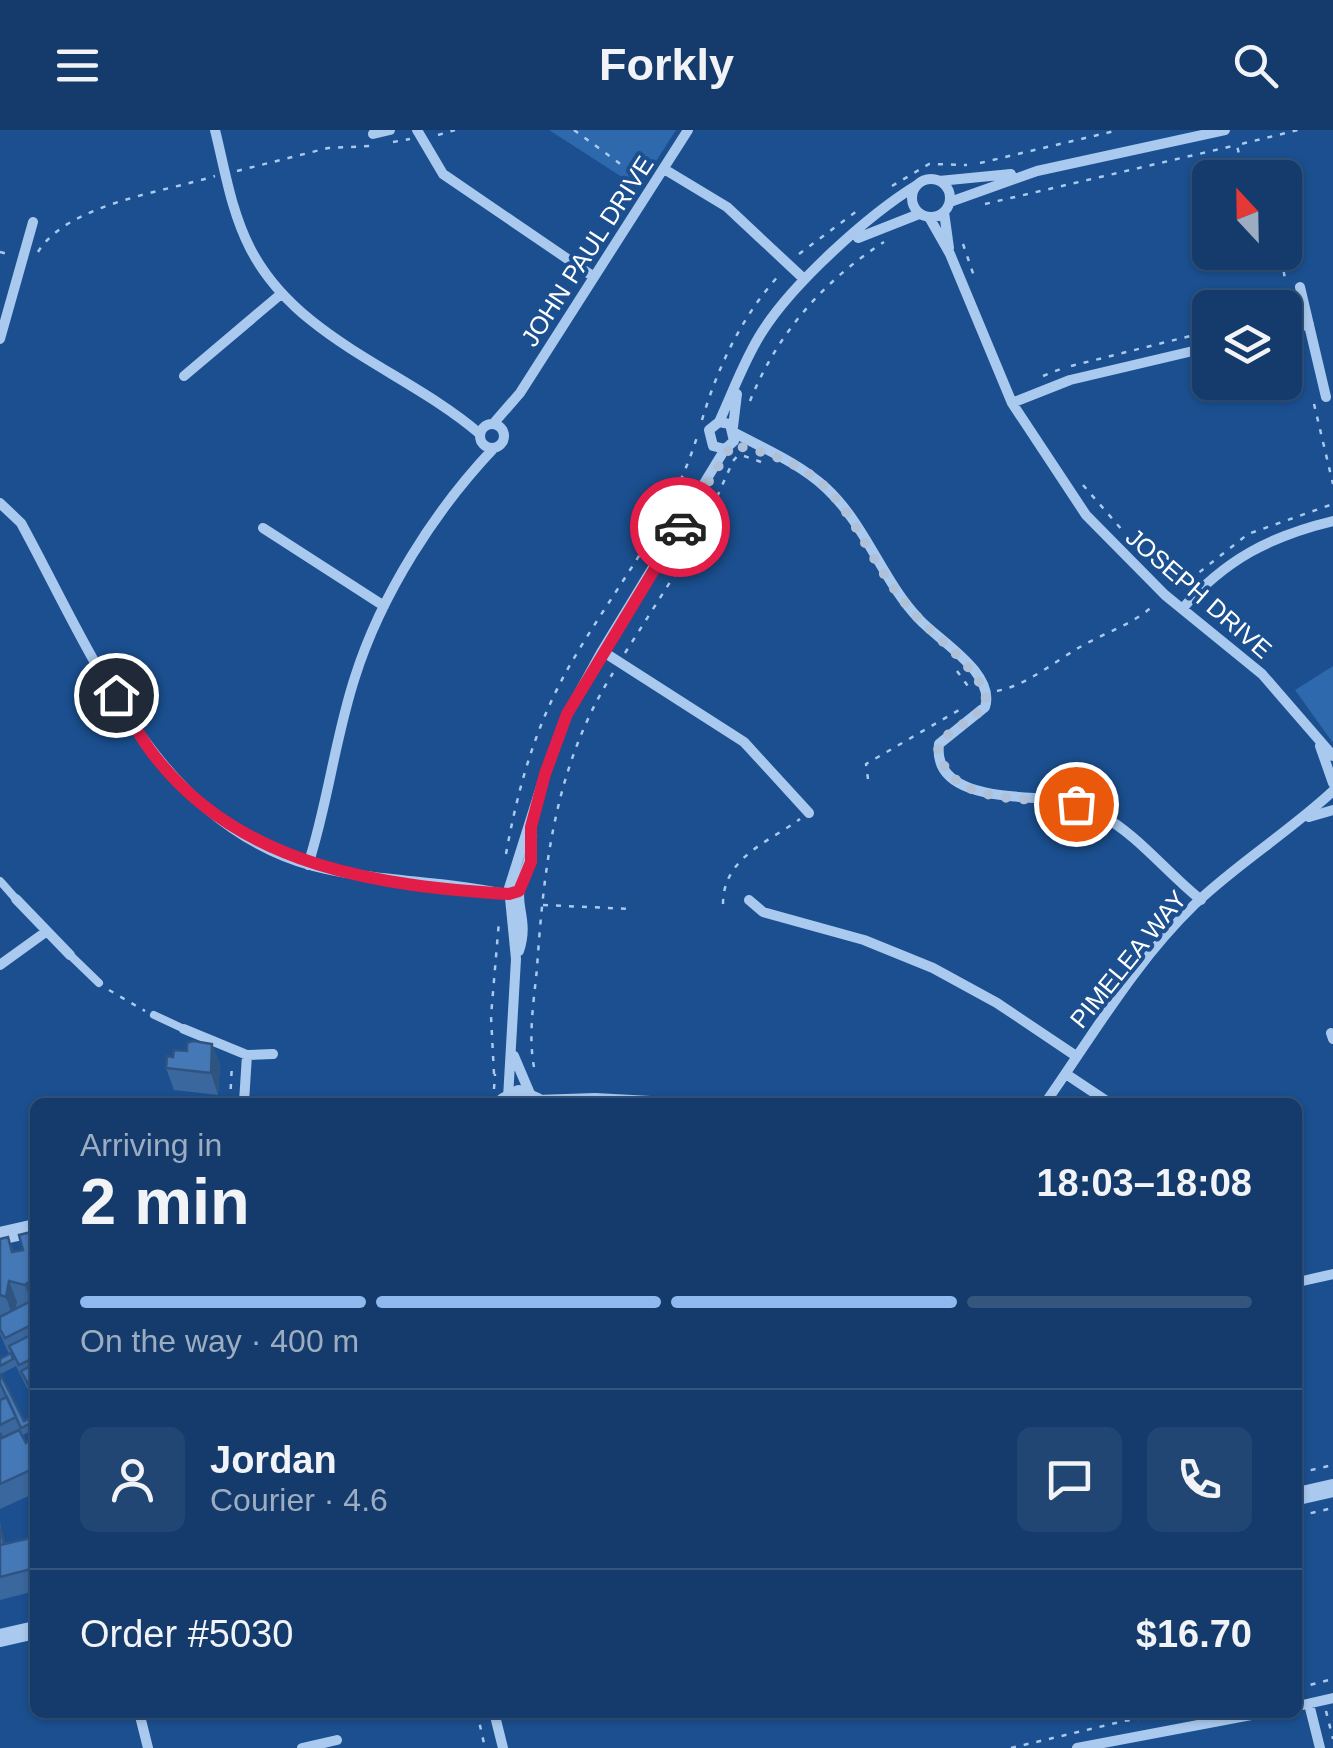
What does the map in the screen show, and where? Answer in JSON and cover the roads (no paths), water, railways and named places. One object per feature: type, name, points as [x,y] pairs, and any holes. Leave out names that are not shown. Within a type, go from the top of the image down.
[{"type":"street","points":[[215,130],[236,215],[251,250],[280,294],[322,329],[454,412],[494,448],[467,476],[384,606],[354,679],[327,804],[308,864]]},
{"type":"street","points":[[372,134],[390,130]]},
{"type":"street","name":"JOHN PAUL DRIVE","points":[[494,448],[504,434],[520,393],[688,130]]},
{"type":"street","points":[[1165,140],[1194,130]]},
{"type":"street","points":[[704,483],[712,446],[708,435],[719,422],[761,333],[804,279],[917,185],[1036,171],[1225,130]]},
{"type":"street","points":[[418,133],[443,174],[594,277]]},
{"type":"street","points":[[664,169],[727,207],[804,279]]},
{"type":"street","points":[[840,249],[875,229],[947,207],[1036,171]]},
{"type":"street","points":[[939,180],[948,189],[947,207]]},
{"type":"street","points":[[917,185],[912,196],[924,215]]},
{"type":"street","name":"JOSEPH DRIVE","points":[[947,207],[950,254]]},
{"type":"street","name":"JOSEPH DRIVE","points":[[924,215],[950,254],[1012,404],[1086,516],[1164,595],[1262,674],[1333,756]]},
{"type":"street","points":[[0,340],[32,222]]},
{"type":"street","points":[[1300,287],[1326,397]]},
{"type":"street","points":[[184,376],[280,294]]},
{"type":"street","points":[[1302,326],[1309,324]]},
{"type":"street","points":[[1012,404],[1070,380],[1192,352]]},
{"type":"street","points":[[506,1098],[516,959],[508,890],[567,714],[704,483],[737,442],[739,378]]},
{"type":"street","name":"JOHN PAUL DRIVE","points":[[481,437],[520,393]]},
{"type":"street","points":[[454,412],[490,424],[504,434]]},
{"type":"street","points":[[719,422],[737,442]]},
{"type":"street","points":[[467,476],[481,437]]},
{"type":"street","points":[[712,446],[737,442],[799,466],[852,515],[907,606],[960,656],[981,698],[978,714],[948,733],[939,744],[940,758],[954,776],[986,795],[1058,800],[1101,815],[1198,902]]},
{"type":"street","points":[[0,503],[21,523],[156,759],[190,794],[243,834],[308,864],[378,881],[508,890]]},
{"type":"street","points":[[1182,609],[1238,556],[1270,539],[1333,521]]},
{"type":"street","points":[[263,528],[384,606]]},
{"type":"street","points":[[602,651],[744,742],[792,789],[809,813]]},
{"type":"street","name":"JOSEPH DRIVE","points":[[1320,745],[1333,790]]},
{"type":"street","name":"PIMELEA WAY","points":[[1049,1098],[1134,975],[1198,902],[1303,819],[1333,790]]},
{"type":"street","name":"PIMELEA WAY","points":[[1303,819],[1333,810]]},
{"type":"street","points":[[16,899],[70,955]]},
{"type":"street","points":[[749,900],[763,912],[864,940],[933,968],[1076,1056]]},
{"type":"street","points":[[0,965],[47,931]]},
{"type":"street","points":[[184,1029],[247,1056],[274,1054]]},
{"type":"street","points":[[512,1050],[534,1098]]},
{"type":"street","points":[[244,1098],[247,1056]]},
{"type":"street","points":[[1066,1074],[1102,1098]]},
{"type":"street","points":[[0,1236],[30,1229]]},
{"type":"street","points":[[1302,1281],[1333,1274]]},
{"type":"street","points":[[1302,1495],[1333,1488]]},
{"type":"street","points":[[0,1638],[30,1631]]},
{"type":"street","points":[[1320,1748],[1303,1705],[1328,1699]]},
{"type":"street","points":[[140,1718],[148,1748]]},
{"type":"street","points":[[495,1718],[502,1748]]},
{"type":"street","points":[[1078,1748],[1235,1718]]},
{"type":"street","points":[[302,1748],[337,1740]]},
{"type":"lane","points":[[0,881],[16,899]]},
{"type":"lane","points":[[70,955],[99,983]]},
{"type":"lane","points":[[154,1015],[184,1029]]}]
